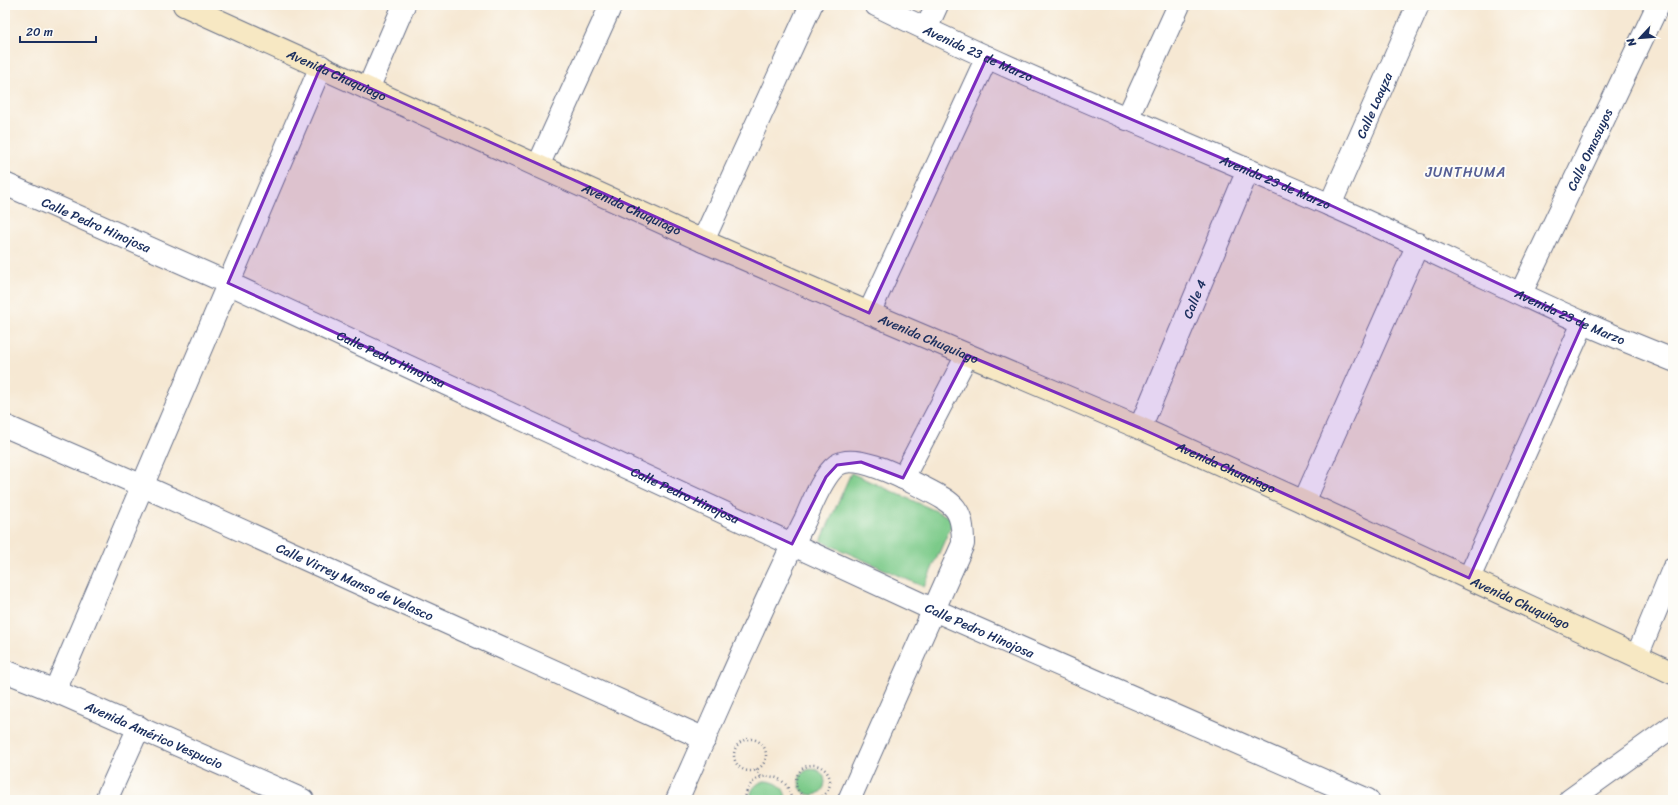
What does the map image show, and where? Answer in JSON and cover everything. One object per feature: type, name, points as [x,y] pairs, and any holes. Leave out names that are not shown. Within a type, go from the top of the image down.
[{"type":"street","points":[[368,89],[404,5]]},
{"type":"street","points":[[538,166],[611,5]]},
{"type":"street","points":[[703,241],[811,5]]},
{"type":"street","name":"Avenida 23 de Marzo","points":[[876,5],[987,57],[1127,119],[1418,244],[1583,323],[1673,360]]},
{"type":"street","points":[[926,29],[937,5]]},
{"type":"street","points":[[1127,119],[1179,5]]},
{"type":"street","name":"Calle Loayza","points":[[1330,205],[1418,5]]},
{"type":"street","name":"Calle Omasuyos","points":[[1521,293],[1658,5]]},
{"type":"street","name":"Avenida Chuquiago","points":[[190,6],[368,89],[703,241],[1140,428],[1304,502],[1673,673]]},
{"type":"street","points":[[869,313],[987,57]]},
{"type":"street","points":[[56,691],[321,66]]},
{"type":"street","name":"Calle 4","points":[[1140,428],[1248,170]]},
{"type":"street","name":"Calle Pedro Hinojosa","points":[[5,184],[228,283],[934,610],[1368,800]]},
{"type":"street","points":[[1304,502],[1418,244]]},
{"type":"street","points":[[1469,578],[1583,323]]},
{"type":"street","points":[[903,478],[967,355]]},
{"type":"street","name":"Calle Virrey Manso de Velasco","points":[[5,426],[143,486],[705,739]]},
{"type":"street","points":[[678,800],[792,544],[826,478],[837,465],[848,462],[861,462],[903,478],[945,499],[958,510],[963,526],[963,544],[849,800]]},
{"type":"street","points":[[1637,656],[1673,569]]},
{"type":"street","name":"Avenida Américo Vespucio","points":[[5,671],[56,691],[303,800]]},
{"type":"street","points":[[1570,800],[1673,726]]},
{"type":"street","points":[[106,800],[139,727]]},
{"type":"path","points":[[751,738],[761,742],[766,752],[764,762],[756,769],[746,770],[737,765],[735,760],[735,750],[737,745],[746,739],[751,738]]},
{"type":"path","points":[[816,764],[821,766],[828,775],[829,786],[822,796],[811,799],[805,797],[797,789],[795,778],[801,769],[806,766],[816,764]]},
{"type":"path","points":[[756,769],[761,777]]},
{"type":"path","points":[[745,800],[745,794],[754,780],[769,776],[783,781],[790,791],[791,800]]},
{"type":"path","points":[[790,791],[797,789]]},
{"type":"highlighted area","points":[[987,57],[1330,205],[1583,323],[1469,578],[1140,428],[967,355],[903,478],[861,462],[837,465],[826,477],[792,544],[228,283],[321,66],[869,313]]},
{"type":"green space","points":[[851,473],[954,519],[924,587],[821,541]]},
{"type":"green space","points":[[812,769],[821,773],[825,782],[821,791],[812,795],[803,791],[799,782],[803,773]]},
{"type":"green space","points":[[764,781],[772,782],[780,786],[786,795],[786,800],[750,800],[751,793],[754,788]]},
{"type":"district","name":"JUNTHUMA","points":[[1466,172]]}]
